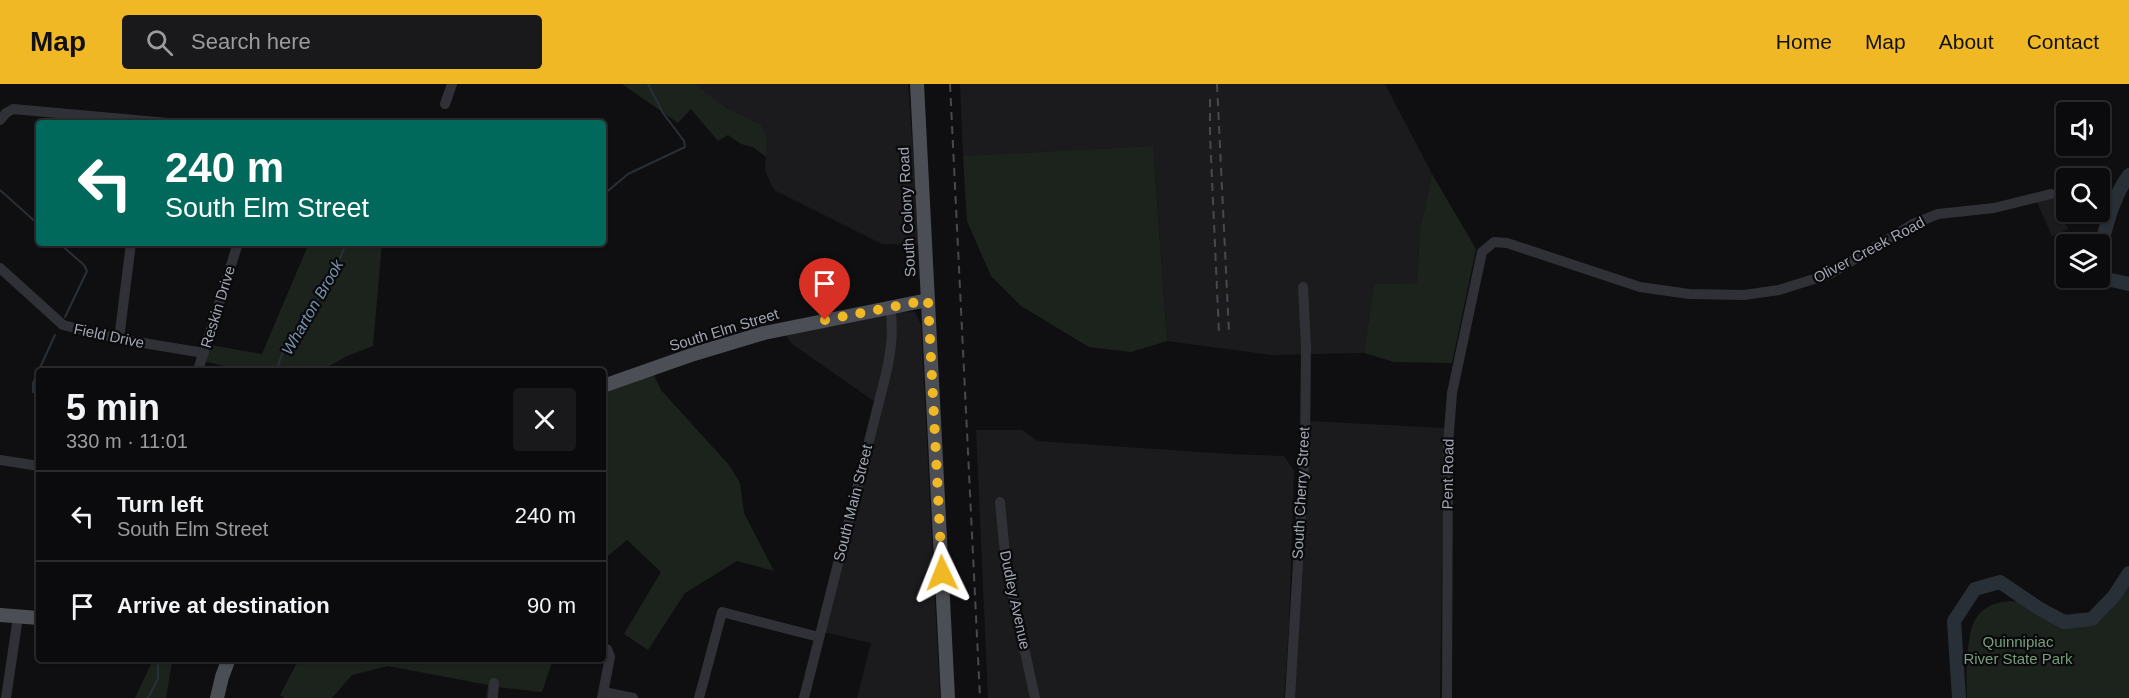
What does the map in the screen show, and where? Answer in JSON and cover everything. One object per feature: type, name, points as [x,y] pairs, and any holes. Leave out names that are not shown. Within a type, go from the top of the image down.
[{"type":"main road","name":"South Colony Road","points":[[917,84],[948,698]]},
{"type":"main road","name":"South Elm Street","points":[[606,385],[731,342],[776,330],[928,300]]},
{"type":"main road","points":[[0,615],[36,618]]},
{"type":"main road","points":[[217,698],[223,662]]},
{"type":"street","points":[[445,104],[452,84]]},
{"type":"street","points":[[0,120],[6,112],[13,109],[126,120]]},
{"type":"street","name":"Oliver Creek Road","points":[[1482,252],[1494,242],[1507,243],[1640,287],[1689,294],[1744,295],[1779,290],[1830,274],[1913,224],[1938,214],[1994,208],[2051,194]]},
{"type":"street","points":[[118,339],[131,246]]},
{"type":"street","name":"Reskin Drive","points":[[199,368],[237,246]]},
{"type":"street","name":"Pent Road","points":[[1447,698],[1448,444],[1454,383],[1482,252]]},
{"type":"street","name":"Field Drive","points":[[0,268],[63,325],[118,339],[204,353]]},
{"type":"street","name":"South Cherry Street","points":[[1290,698],[1305,446],[1306,346],[1303,287]]},
{"type":"street","name":"South Main Street","points":[[804,698],[886,374],[891,348],[890,307]]},
{"type":"street","points":[[0,460],[36,466]]},
{"type":"street","name":"Dudley Avenue","points":[[1000,502],[1006,564],[1035,698]]},
{"type":"street","points":[[699,698],[722,612],[819,637]]},
{"type":"street","points":[[6,698],[18,617]]},
{"type":"street","points":[[606,649],[610,657],[603,695],[633,698]]},
{"type":"street","points":[[492,698],[494,682]]},
{"type":"shaded area","points":[[695,84],[908,84],[920,245],[882,244],[774,190],[765,171],[767,136],[761,125],[725,107]]},
{"type":"shaded area","points":[[960,84],[1385,84],[1432,174],[1420,230],[1417,283],[1374,284],[1364,353],[1272,355],[1167,341],[1153,146],[963,156]]},
{"type":"shaded area","points":[[2053,195],[2056,202],[2056,222],[2065,222],[2068,229],[2052,236],[2037,202]]},
{"type":"shaded area","points":[[915,312],[921,325],[940,698],[857,698],[871,643],[823,632],[881,406],[792,344],[785,334],[877,313]]},
{"type":"shaded area","points":[[1310,421],[1444,428],[1440,698],[1294,698]]},
{"type":"shaded area","points":[[976,430],[1022,430],[1038,441],[1284,456],[1294,471],[1289,627],[1284,698],[988,698]]},
{"type":"green space","points":[[622,84],[695,84],[725,107],[761,125],[767,136],[766,157],[753,147],[741,144],[728,135],[718,141],[691,109],[678,123]]},
{"type":"green space","points":[[1153,146],[1167,341],[1131,352],[1089,347],[1021,306],[991,276],[967,221],[963,156]]},
{"type":"green space","points":[[1432,174],[1476,249],[1452,363],[1394,362],[1364,353],[1374,284],[1417,283],[1420,230]]},
{"type":"green space","points":[[308,246],[382,246],[373,346],[347,356],[326,368],[233,368],[203,361],[205,344],[262,354]]},
{"type":"green space","points":[[654,375],[661,390],[729,465],[740,483],[744,513],[774,571],[737,561],[685,593],[648,650],[624,634],[661,572],[627,540],[606,558],[606,390]]},
{"type":"green space","name":"Quinnipiac River State Park","points":[[2129,576],[2129,698],[1967,698],[1970,636],[1975,620],[1986,608],[2001,602],[2025,603],[2062,620],[2076,622],[2084,620],[2097,611],[2116,586]]},
{"type":"green space","points":[[152,662],[172,662],[166,698],[135,698]]},
{"type":"green space","points":[[297,662],[552,662],[542,692],[496,687],[495,698],[486,698],[488,685],[388,666],[352,675],[332,698],[285,698],[280,695]]},
{"type":"waterway","name":"Wharton Brook","points":[[606,192],[628,174],[685,147],[684,141],[663,113],[648,84]]},
{"type":"waterway","points":[[2104,234],[2115,201],[2129,175]]},
{"type":"waterway","points":[[0,190],[36,222]]},
{"type":"waterway","points":[[62,246],[84,265],[87,271],[65,317]]},
{"type":"waterway","name":"Wharton Brook","points":[[278,368],[288,342],[325,288],[345,246]]},
{"type":"waterway","points":[[2110,280],[2129,284]]},
{"type":"waterway","points":[[40,368],[55,335]]},
{"type":"waterway","points":[[36,376],[33,392],[36,394]]},
{"type":"waterway","points":[[1959,698],[1954,621],[1975,589],[2000,582],[2064,622],[2092,619],[2114,596],[2129,573]]},
{"type":"waterway","name":"Wharton Brook","points":[[148,698],[158,679],[158,662]]},
{"type":"railway","points":[[950,84],[980,698]]},
{"type":"railway","points":[[1217,84],[1229,333]]},
{"type":"railway","points":[[1210,99],[1219,333]]},
{"type":"route","points":[[825,320],[928,300],[942,573]]}]
